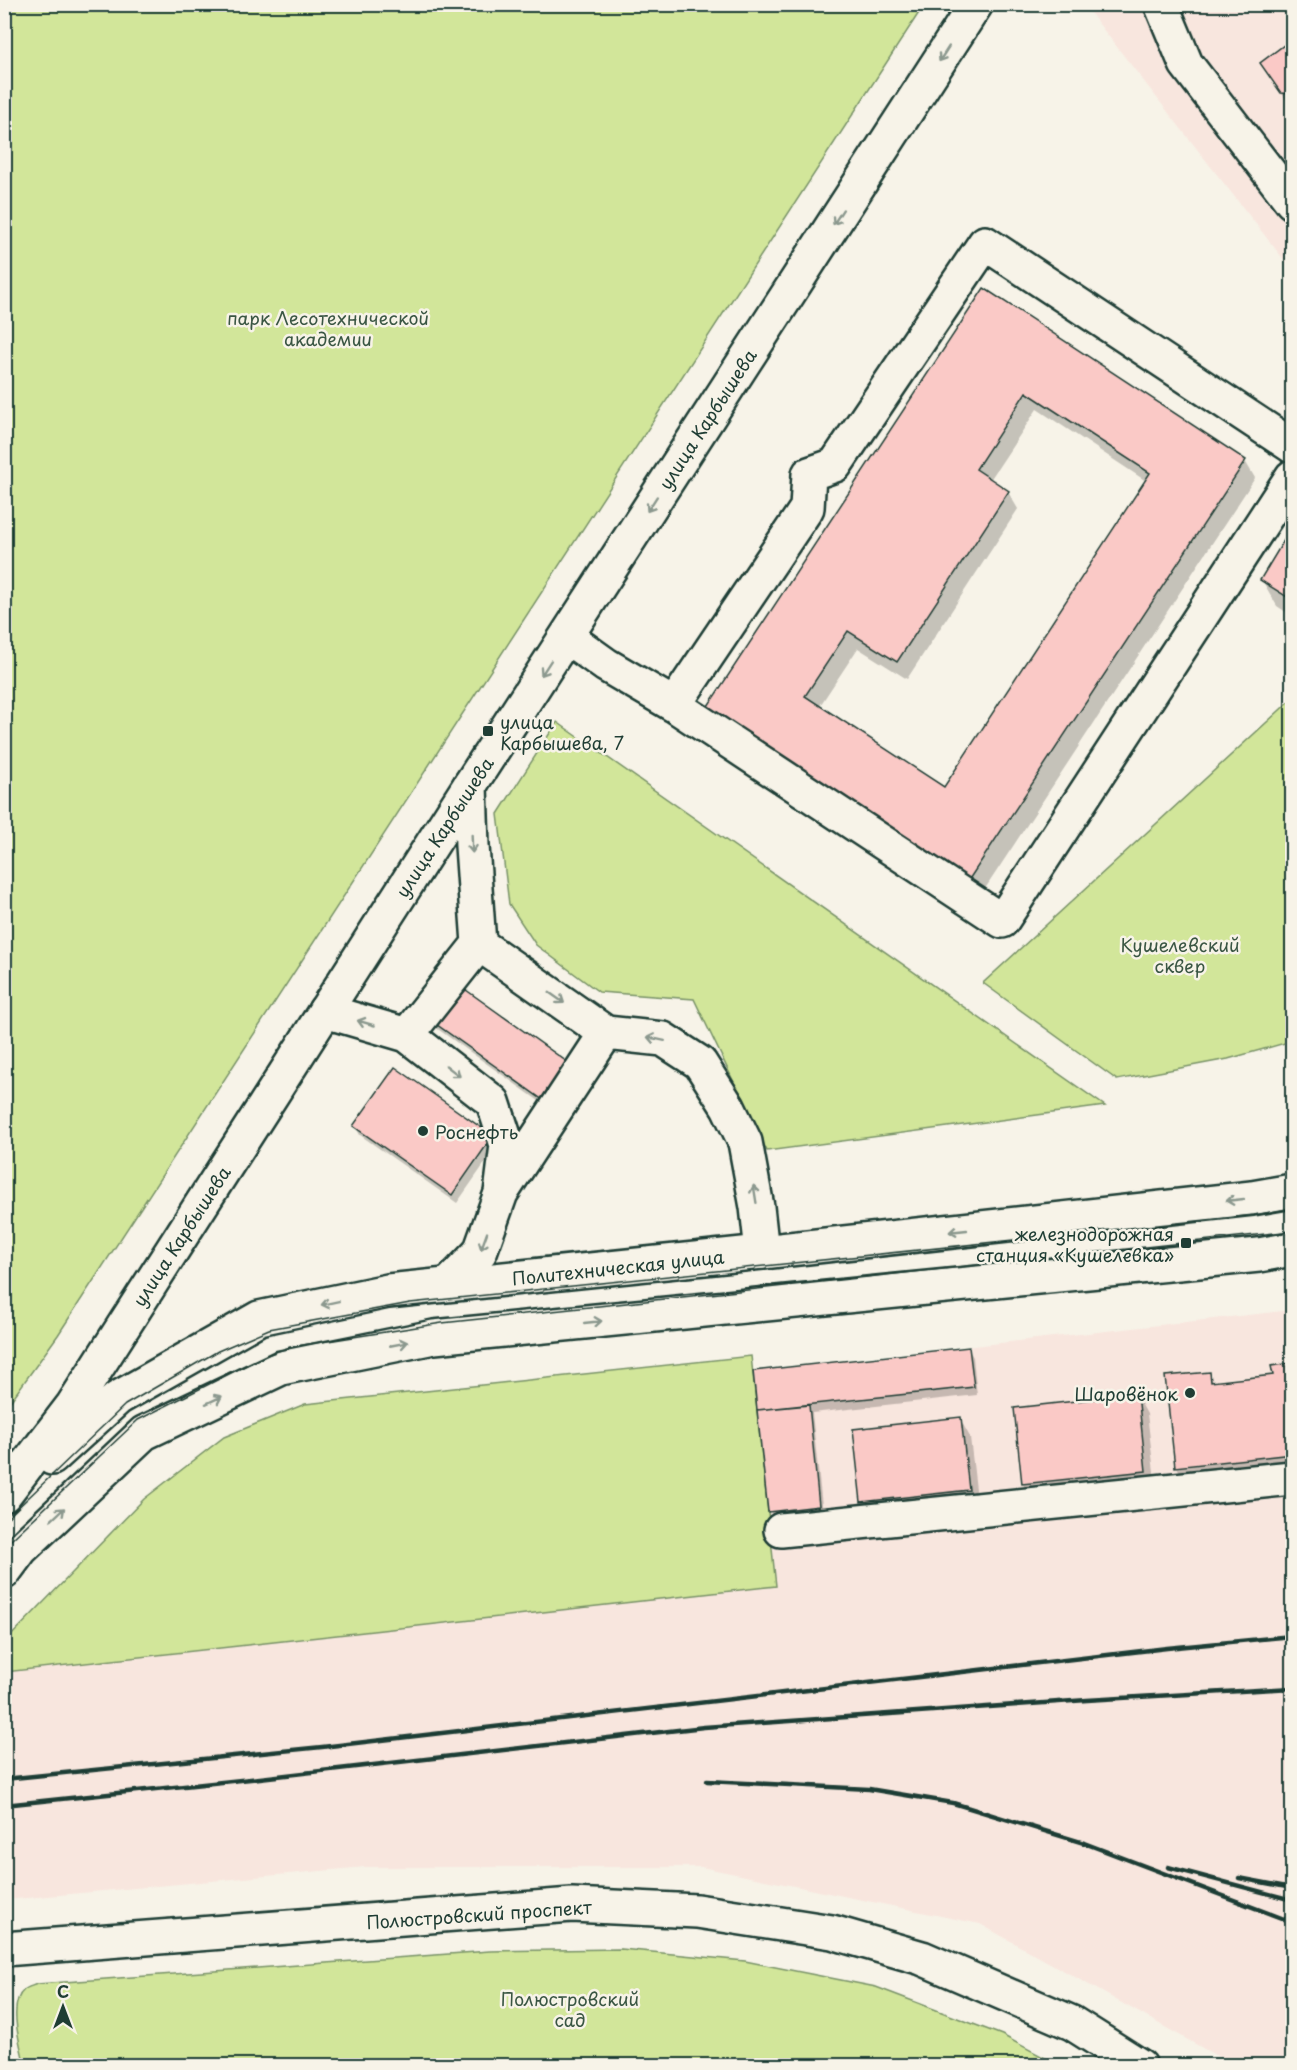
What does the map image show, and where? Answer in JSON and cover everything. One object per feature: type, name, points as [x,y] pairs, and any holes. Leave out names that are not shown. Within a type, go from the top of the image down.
[{"type":"main road","name":"улица Карбышева","points":[[4,1495],[73,1405],[976,4]]},
{"type":"main road","points":[[1161,4],[1186,64],[1293,202]]},
{"type":"main road","points":[[674,705],[807,508],[809,474],[835,465],[985,243],[1293,446]]},
{"type":"main road","points":[[567,637],[606,665],[674,705],[1002,921],[1293,477]]},
{"type":"main road","points":[[407,1035],[479,944],[470,786]]},
{"type":"main road","points":[[479,944],[606,1033],[663,1039],[700,1063],[728,1107],[745,1143],[756,1198],[762,1252]]},
{"type":"main road","points":[[325,1011],[407,1035],[493,1102],[507,1145],[501,1192],[480,1252],[449,1284]]},
{"type":"main road","points":[[501,1192],[606,1033]]},
{"type":"main road","name":"Политехническая улица","points":[[4,1502],[118,1398],[259,1318],[388,1291],[1240,1200],[1293,1191]]},
{"type":"main road","points":[[10,1552],[144,1433],[281,1368],[434,1337],[1259,1255],[1293,1249]]},
{"type":"main road","points":[[781,1530],[1293,1478]]},
{"type":"main road","name":"Полюстровский проспект","points":[[4,1949],[572,1905],[697,1911],[832,1932],[922,1958],[1071,2023],[1140,2066]]},
{"type":"shaded area","points":[[1084,5],[1292,5],[1292,270]]},
{"type":"shaded area","points":[[1292,1310],[1292,2065],[1233,2065],[980,1924],[701,1867],[365,1867],[5,1900],[5,1672],[776,1586],[753,1371]]},
{"type":"green space","name":"парк Лесотехнической академии","points":[[5,4],[924,5],[58,1335],[5,1409]]},
{"type":"green space","name":"Кушелевский сквер","points":[[1292,699],[1292,1041],[1228,1059],[1117,1080],[983,983]]},
{"type":"green space","points":[[557,722],[1105,1106],[767,1151],[694,999],[599,992],[536,945],[509,904],[498,814]]},
{"type":"green space","points":[[751,1356],[776,1586],[5,1672],[4,1643],[144,1499],[224,1437],[305,1404]]},
{"type":"green space","name":"Полюстровский сад","points":[[621,1949],[745,1961],[876,1987],[1002,2035],[1058,2065],[25,2066],[18,2037],[16,2005],[25,1989],[37,1984],[490,1951]]},
{"type":"building","points":[[1292,39],[1292,94],[1281,93],[1260,63]]},
{"type":"building","points":[[984,288],[1246,460],[966,884],[704,712]],"holes":[[[1026,392],[1150,473],[944,787],[805,696],[848,631],[897,662],[1009,491],[976,469]]]},
{"type":"building","points":[[1292,527],[1292,600],[1260,580]]},
{"type":"building","points":[[452,980],[577,1069],[550,1105],[426,1017]]},
{"type":"building","name":"Роснефть","points":[[395,1067],[493,1136],[452,1195],[353,1126]]},
{"type":"building","points":[[969,1347],[974,1387],[757,1410],[753,1371]]},
{"type":"building","points":[[1292,1363],[1292,1454],[1175,1467],[1165,1376],[1210,1372],[1211,1382],[1273,1375],[1271,1366]]},
{"type":"building","points":[[1138,1394],[1146,1471],[1022,1484],[1014,1408]]},
{"type":"building","points":[[809,1405],[819,1506],[768,1512],[757,1410]]},
{"type":"building","points":[[961,1417],[969,1490],[861,1502],[853,1429]]},
{"type":"tram line","points":[[4,1521],[125,1405],[218,1351],[269,1329],[410,1303],[1254,1215],[1292,1208]]},
{"type":"tram line","points":[[4,1548],[138,1420],[267,1355],[290,1347],[442,1323],[1292,1231]]},
{"type":"railway","points":[[4,1779],[322,1747],[1167,1648],[1292,1636]]},
{"type":"railway","points":[[4,1805],[704,1727],[1292,1688]]},
{"type":"railway","points":[[707,1781],[869,1789],[953,1803],[1084,1843],[1292,1922]]},
{"type":"railway","points":[[1168,1867],[1292,1900]]},
{"type":"railway","points":[[1239,1878],[1292,1888]]},
{"type":"place","name":"улица Карбышева, 7","points":[[488,731]]},
{"type":"place","name":"Роснефть","points":[[423,1131]]},
{"type":"place","name":"железнодорожная станция «Кушелевка»","points":[[1186,1243]]},
{"type":"place","name":"Шаровёнок","points":[[1190,1393]]}]
